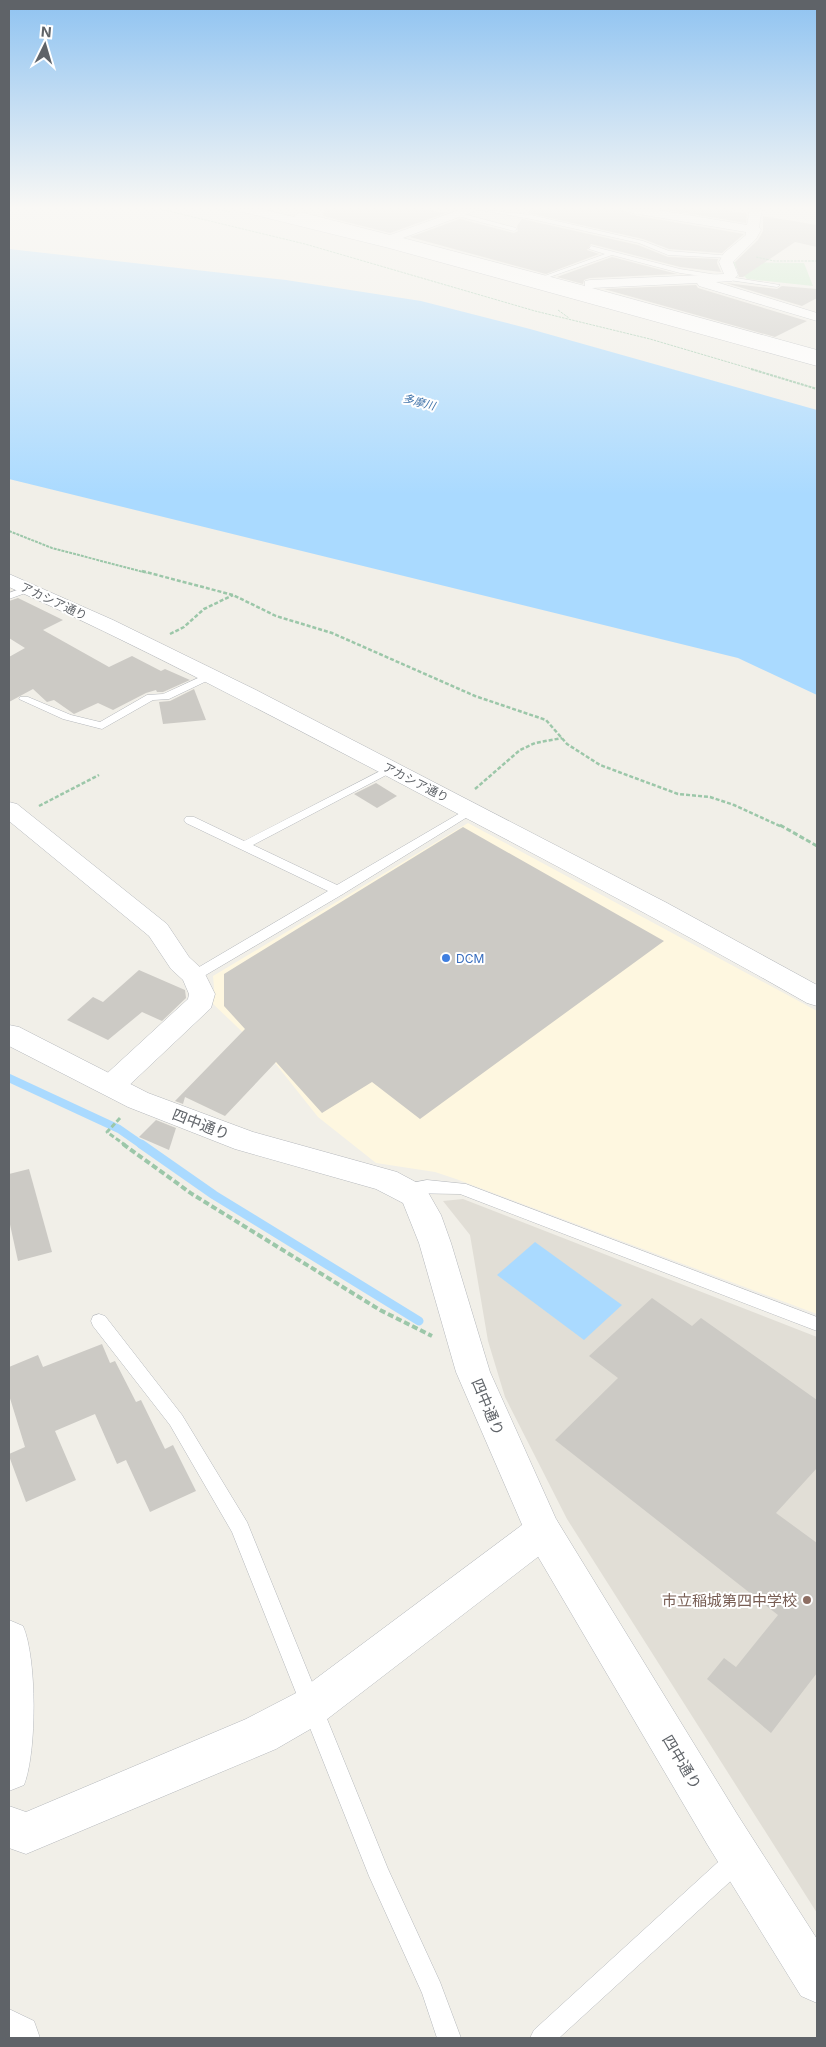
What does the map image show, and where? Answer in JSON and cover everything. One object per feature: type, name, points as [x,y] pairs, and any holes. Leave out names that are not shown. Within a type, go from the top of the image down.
[{"type":"street","points":[[619,305],[817,362]]},
{"type":"street","points":[[625,305],[817,355]]},
{"type":"street","points":[[776,305],[817,316]]},
{"type":"street","points":[[801,312],[817,305]]},
{"type":"street","name":"アカシア通り","points":[[15,588],[209,676],[390,769],[472,801],[817,997]]},
{"type":"street","points":[[13,813],[158,930],[180,963],[194,976],[202,994],[201,1002],[112,1086]]},
{"type":"street","name":"四中通り","points":[[9,1034],[138,1100],[246,1140],[386,1180],[414,1195],[425,1215],[473,1372],[544,1531],[740,1857],[817,1980]]},
{"type":"street","points":[[9,1827],[26,1834],[261,1734],[312,1706],[544,1531]]},
{"type":"street","points":[[9,1638],[13,1694],[9,1770]]},
{"type":"street","points":[[9,2032],[18,2038]]},
{"type":"lane","points":[[24,699],[67,716],[102,726],[151,698],[165,697],[209,676]]},
{"type":"lane","points":[[245,845],[390,769]]},
{"type":"lane","points":[[194,976],[339,891],[472,801]]},
{"type":"lane","points":[[190,820],[339,891]]},
{"type":"lane","points":[[405,1190],[427,1186],[461,1188],[817,1324]]},
{"type":"lane","points":[[99,1321],[166,1406],[240,1528],[380,1876],[432,1990],[449,2038]]},
{"type":"lane","points":[[542,2038],[740,1857]]},
{"type":"path","points":[[513,305],[650,339],[817,389]]},
{"type":"path","points":[[9,531],[52,548],[233,595],[266,612],[332,633],[475,696],[535,715],[551,724],[562,738],[581,755],[600,765],[678,794],[710,797],[734,805],[765,817],[817,846]]},
{"type":"path","points":[[164,637],[184,627],[204,609],[233,595]]},
{"type":"path","points":[[472,801],[490,778],[519,750],[529,745],[562,738]]},
{"type":"path","points":[[13,813],[99,775]]},
{"type":"path","points":[[117,1121],[107,1132],[192,1194],[281,1247],[380,1310],[434,1337]]},
{"type":"shaded area","points":[[468,823],[817,1011],[817,1314],[456,1179],[435,1172],[376,1163],[318,1117],[275,1063],[211,1002],[214,988],[213,976]]},
{"type":"shaded area","name":"市立稲城第四中学校","points":[[463,1199],[817,1337],[817,1913],[567,1519],[505,1397],[488,1341],[470,1235],[443,1201]]},
{"type":"water","name":"多摩川","points":[[9,305],[435,305],[530,329],[817,410],[817,695],[738,658],[9,479]]},
{"type":"water","points":[[535,1242],[622,1305],[584,1340],[497,1275]]},
{"type":"building","points":[[659,305],[753,305],[807,321],[775,337]]},
{"type":"building","points":[[18,598],[63,620],[43,630],[109,667],[132,656],[161,671],[165,669],[190,680],[163,692],[157,692],[156,690],[146,693],[113,710],[98,703],[74,714],[54,700],[47,702],[33,689],[9,702],[9,657],[25,648],[9,638],[9,601]]},
{"type":"building","points":[[194,689],[206,720],[163,724],[159,702],[170,701]]},
{"type":"building","points":[[376,783],[397,796],[377,808],[354,794]]},
{"type":"building","name":"DCM","points":[[463,827],[664,941],[420,1119],[372,1082],[322,1113],[276,1062],[225,1116],[185,1097],[183,1104],[175,1101],[245,1029],[224,1006],[224,974]]},
{"type":"building","points":[[139,970],[185,990],[186,998],[162,1021],[142,1012],[108,1040],[67,1020],[93,997],[103,1002]]},
{"type":"building","points":[[156,1120],[176,1128],[169,1150],[139,1137]]},
{"type":"building","points":[[29,1169],[52,1252],[18,1261],[9,1220],[9,1174]]},
{"type":"building","points":[[652,1298],[692,1326],[701,1318],[817,1400],[817,1468],[776,1513],[817,1543],[817,1673],[771,1733],[707,1679],[724,1658],[736,1667],[778,1615],[555,1440],[618,1378],[589,1356]]},
{"type":"building","points":[[102,1344],[110,1363],[115,1361],[136,1402],[141,1400],[165,1449],[173,1445],[196,1491],[150,1512],[126,1460],[117,1464],[95,1414],[55,1431],[76,1480],[26,1502],[9,1456],[9,1454],[25,1447],[9,1395],[9,1367],[38,1355],[43,1367]]},
{"type":"waterway","points":[[9,1078],[119,1129],[142,1145]]},
{"type":"waterway","points":[[141,1144],[214,1195],[419,1321]]},
{"type":"place","name":"DCM","points":[[446,958]]},
{"type":"place","name":"市立稲城第四中学校","points":[[807,1600]]}]
